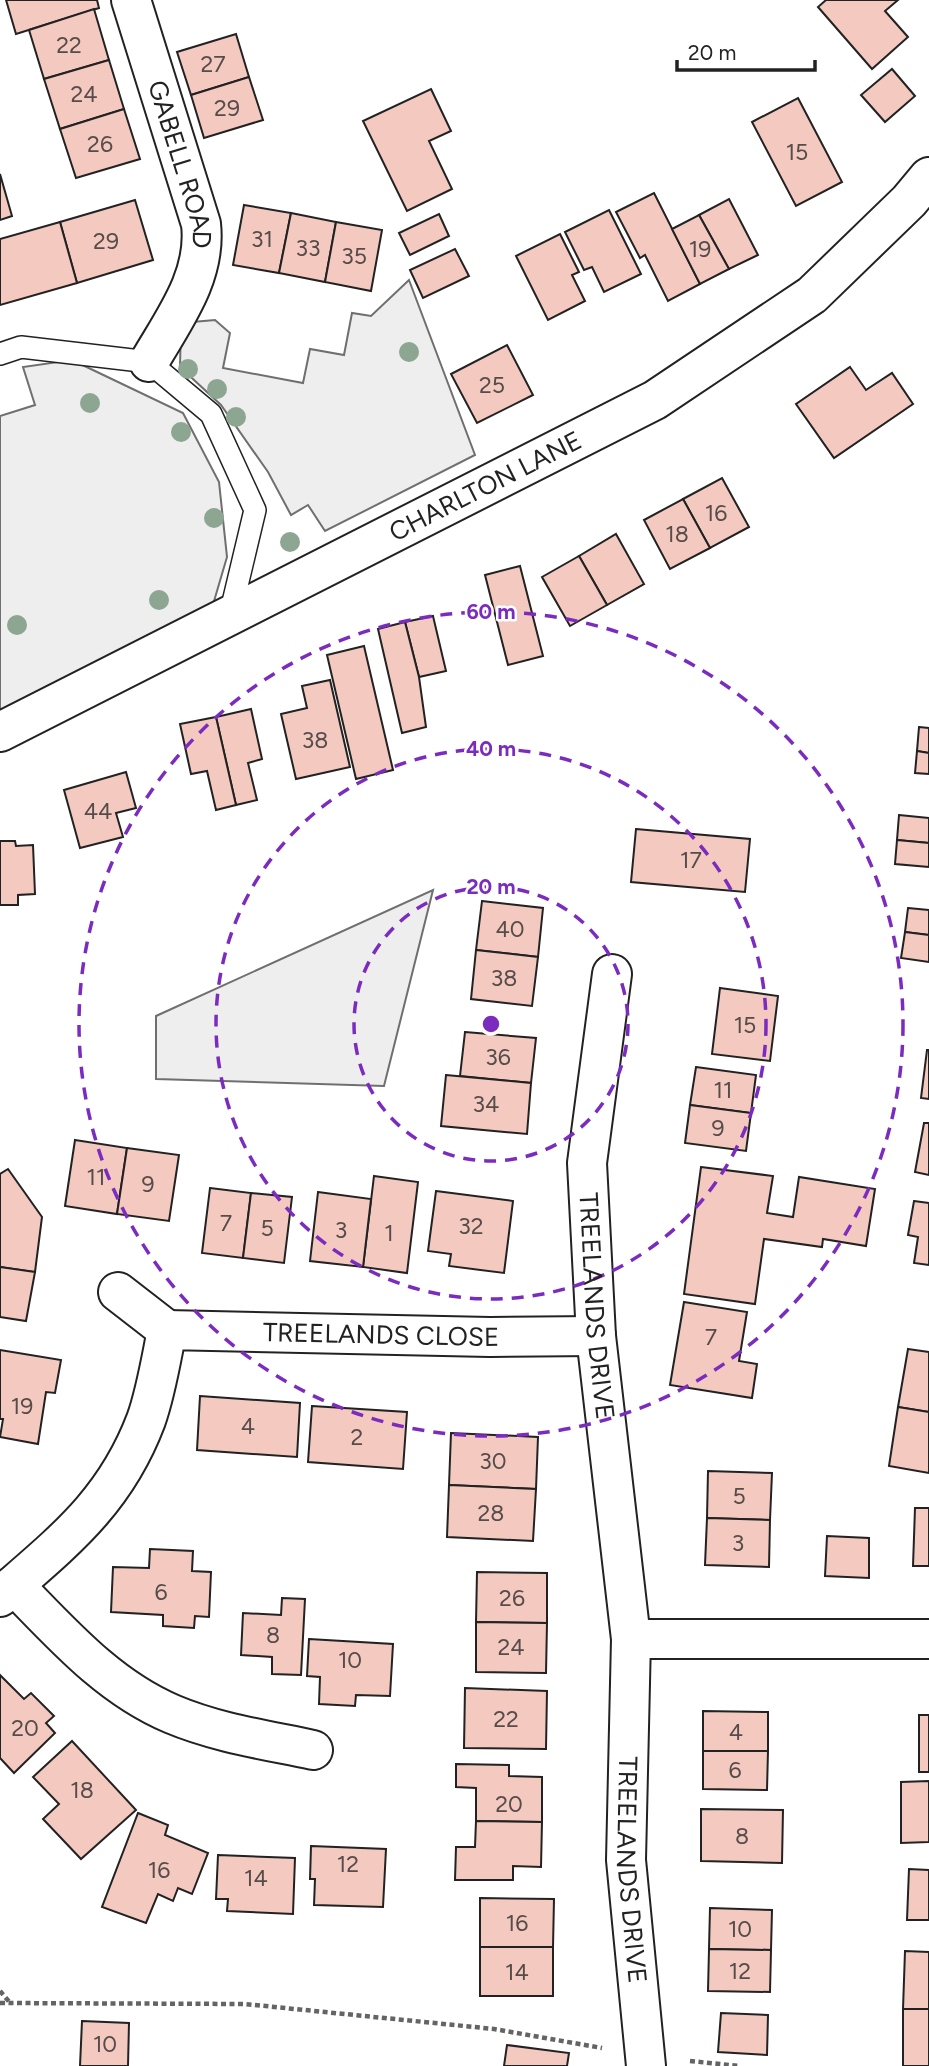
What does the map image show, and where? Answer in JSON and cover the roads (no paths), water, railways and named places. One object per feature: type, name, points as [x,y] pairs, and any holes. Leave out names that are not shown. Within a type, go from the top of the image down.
[{"type":"street","name":"GABELL ROAD","points":[[131,0],[201,225],[203,242],[200,267],[190,290],[149,362]]},
{"type":"street","name":"CHARLTON LANE","points":[[0,732],[655,400],[812,295],[909,201],[929,177]]},
{"type":"street","name":"TREELANDS DRIVE","points":[[612,974],[587,1163],[596,1336],[631,1639],[626,1860],[646,2061]]},
{"type":"street","points":[[118,1292],[167,1330],[147,1417],[130,1457],[87,1520],[7,1591],[110,1678],[139,1697],[170,1713],[211,1728],[313,1749]]},
{"type":"street","name":"TREELANDS CLOSE","points":[[167,1330],[490,1337],[596,1336]]},
{"type":"street","points":[[631,1639],[929,1639]]},
{"type":"lane","points":[[0,354],[21,348],[149,362],[211,414],[255,510],[230,615]]}]
